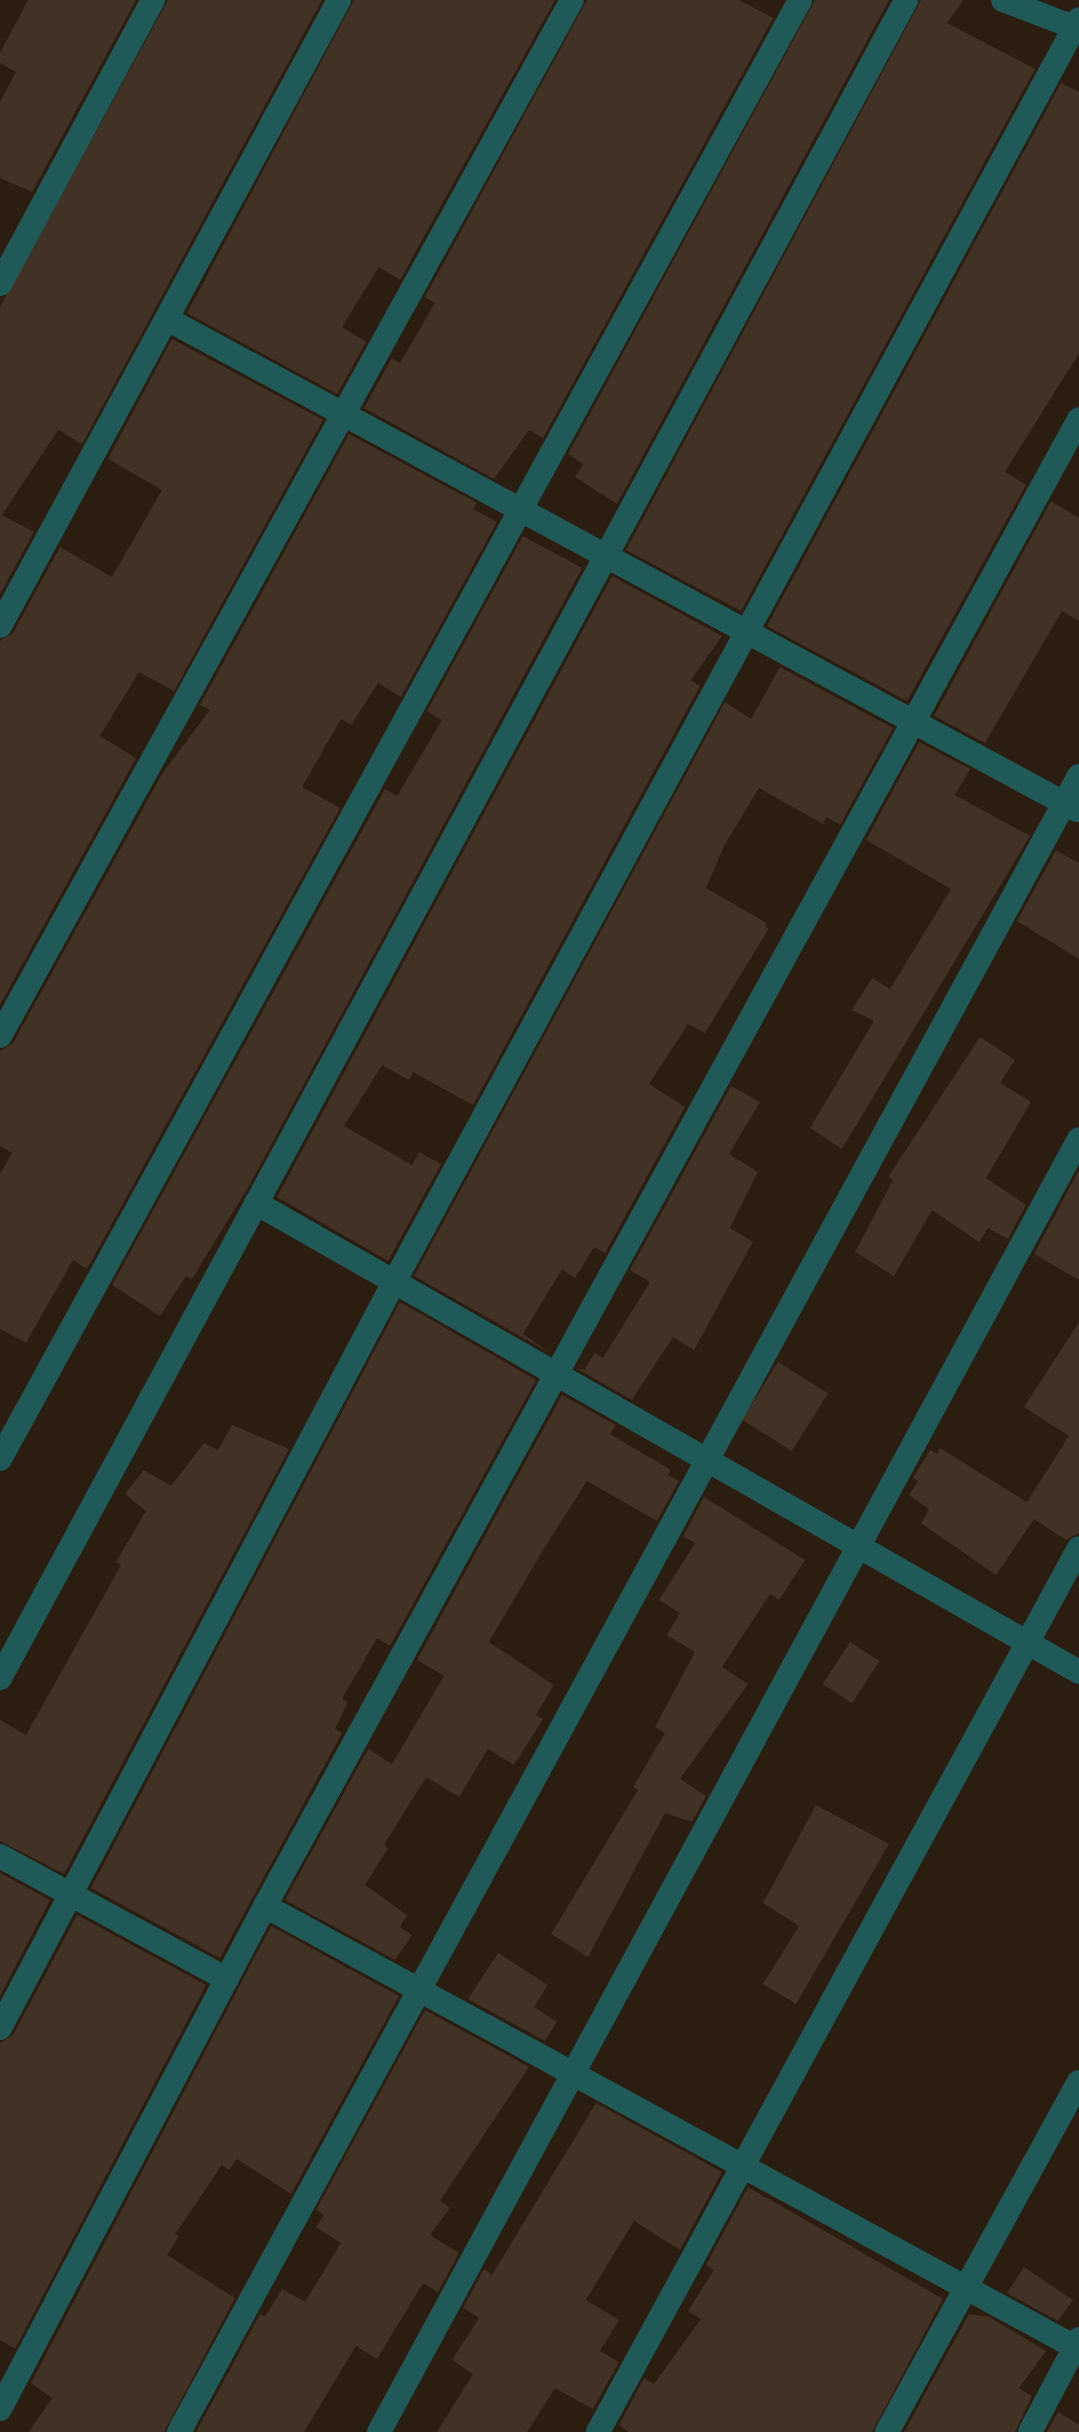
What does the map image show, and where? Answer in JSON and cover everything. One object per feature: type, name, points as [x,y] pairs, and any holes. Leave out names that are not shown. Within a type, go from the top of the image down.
[{"type":"street","points":[[0,284],[153,0]]},
{"type":"street","points":[[0,626],[339,0]]},
{"type":"street","points":[[0,1036],[572,0]]},
{"type":"street","points":[[0,1459],[800,0]]},
{"type":"street","points":[[0,1678],[906,0]]},
{"type":"street","points":[[0,2028],[392,1286],[1077,25],[1003,0]]},
{"type":"street","points":[[167,319],[911,724],[1072,807]]},
{"type":"street","points":[[0,2409],[265,1906],[1079,419]]},
{"type":"street","points":[[179,2432],[423,1992],[706,1461],[1072,807],[1079,776]]},
{"type":"street","points":[[379,2432],[855,1546],[1079,1139]]},
{"type":"street","points":[[256,1203],[392,1286],[1079,1672]]},
{"type":"street","points":[[598,2432],[1079,1548]]},
{"type":"street","points":[[0,1856],[227,1979]]},
{"type":"street","points":[[265,1906],[964,2290],[1077,2343],[1030,2432]]},
{"type":"street","points":[[887,2432],[1079,2082]]},
{"type":"building","points":[[28,0],[136,0],[32,192],[0,178],[0,102],[16,72],[0,63],[0,53]]},
{"type":"building","points":[[168,0],[322,0],[82,444],[58,430],[2,515],[34,532],[0,594],[0,307]]},
{"type":"building","points":[[354,0],[555,0],[400,280],[379,267],[342,327],[366,342],[337,394],[187,313]]},
{"type":"building","points":[[587,0],[739,0],[773,18],[543,438],[529,430],[494,479],[364,408],[392,358],[400,363],[435,303],[425,297]]},
{"type":"building","points":[[815,0],[889,0],[617,504],[575,477],[583,464],[568,454]]},
{"type":"building","points":[[921,0],[963,0],[947,23],[1035,69],[741,611],[626,550]]},
{"type":"building","points":[[1061,83],[1079,92],[1079,353],[1005,472],[1026,485],[907,701],[767,626]]},
{"type":"building","points":[[172,339],[323,420],[174,691],[139,672],[100,736],[136,758],[0,1005],[0,641],[13,633],[60,547],[112,577],[162,490],[108,459]]},
{"type":"building","points":[[349,434],[477,503],[473,509],[497,522],[401,697],[378,683],[351,725],[341,719],[302,787],[340,808],[87,1269],[73,1260],[26,1343],[0,1329],[0,1174],[12,1153],[0,1146],[0,1051],[13,1043],[162,774],[210,710],[200,705]]},
{"type":"building","points":[[1051,501],[1079,518],[1079,621],[1062,611],[985,743],[934,716]]},
{"type":"building","points":[[523,536],[582,568],[249,1186],[192,1279],[186,1276],[160,1316],[112,1285],[385,789],[397,796],[442,720],[427,711]]},
{"type":"building","points":[[612,576],[722,636],[691,680],[700,686],[473,1105],[413,1072],[409,1080],[382,1065],[344,1126],[412,1165],[419,1152],[441,1164],[388,1261],[277,1197]]},
{"type":"building","points":[[780,667],[893,728],[840,825],[827,817],[823,824],[759,788],[725,844],[706,888],[765,922],[768,930],[705,1033],[688,1024],[649,1084],[685,1107],[605,1253],[594,1247],[575,1278],[562,1269],[523,1334],[550,1353],[414,1276],[725,702],[751,719]]},
{"type":"building","points":[[919,742],[970,769],[955,795],[1030,836],[842,1149],[810,1128],[874,1021],[852,1010],[872,978],[890,989],[951,889],[866,840]]},
{"type":"building","points":[[1056,850],[1079,863],[1079,959],[1017,921]]},
{"type":"building","points":[[980,1037],[1015,1060],[1000,1083],[1031,1102],[986,1178],[1026,1205],[1008,1239],[988,1228],[979,1242],[932,1210],[894,1276],[855,1252],[893,1180],[888,1177]]},
{"type":"building","points":[[731,1086],[760,1102],[729,1154],[758,1172],[730,1228],[753,1242],[694,1350],[673,1337],[632,1400],[576,1368],[584,1370],[595,1353],[603,1358],[650,1282],[630,1270]]},
{"type":"building","points":[[1079,1170],[1079,1280],[1034,1254]]},
{"type":"building","points":[[400,1302],[536,1380],[390,1646],[377,1638],[342,1699],[348,1702],[335,1729],[342,1733],[220,1958],[91,1888]]},
{"type":"building","points":[[1079,1322],[1079,1533],[1066,1540],[1034,1519],[996,1575],[921,1523],[929,1509],[909,1495],[918,1481],[913,1478],[930,1450],[937,1454],[940,1448],[1027,1502],[1069,1436],[1024,1407]]},
{"type":"building","points":[[778,1362],[828,1393],[792,1451],[742,1420]]},
{"type":"building","points":[[562,1395],[616,1425],[610,1434],[671,1470],[668,1475],[679,1481],[657,1521],[587,1481],[543,1550],[489,1642],[554,1685],[536,1715],[543,1719],[514,1765],[488,1749],[459,1797],[426,1777],[384,1845],[388,1848],[365,1885],[407,1915],[400,1927],[412,1935],[395,1960],[285,1900],[368,1749],[392,1764],[444,1676],[417,1660]]},
{"type":"building","points":[[232,1425],[289,1449],[64,1874],[0,1841],[0,1720],[26,1735],[121,1565],[116,1562],[146,1511],[125,1494],[144,1470],[171,1486],[204,1443],[218,1450]]},
{"type":"building","points":[[704,1497],[805,1560],[779,1600],[770,1594],[722,1667],[748,1684],[680,1779],[706,1796],[692,1822],[665,1813],[588,1957],[551,1934],[638,1790],[633,1787],[665,1733],[655,1727],[695,1652],[667,1635],[680,1613],[659,1600],[695,1543],[683,1536]]},
{"type":"building","points":[[850,1642],[879,1661],[852,1703],[823,1684]]},
{"type":"building","points":[[816,1805],[889,1844],[796,2004],[763,1984],[799,1926],[763,1903]]},
{"type":"building","points":[[0,1873],[50,1900],[0,1996]]},
{"type":"building","points":[[77,1915],[206,1985],[15,2349],[0,2340],[0,2043],[13,2035]]},
{"type":"building","points":[[271,1926],[399,1996],[291,2194],[237,2159],[229,2170],[222,2165],[175,2234],[179,2236],[167,2255],[235,2298],[164,2432],[29,2432],[52,2398],[31,2383]]},
{"type":"building","points":[[498,1953],[548,1985],[534,2007],[557,2022],[545,2041],[468,1999]]},
{"type":"building","points":[[425,2010],[529,2067],[440,2201],[450,2208],[430,2235],[459,2253],[438,2292],[423,2283],[377,2359],[356,2346],[304,2432],[196,2432],[260,2314],[265,2317],[282,2289],[305,2302],[341,2243],[316,2227],[324,2215],[316,2210]]},
{"type":"building","points":[[596,2103],[722,2172],[680,2250],[634,2221],[586,2300],[619,2320],[600,2351],[619,2362],[593,2409],[555,2388],[527,2432],[437,2432],[473,2374],[452,2360],[479,2318],[463,2308],[484,2269],[492,2275]]},
{"type":"building","points":[[748,2187],[943,2299],[872,2432],[629,2432],[619,2425],[644,2378],[654,2384],[701,2319],[688,2311],[714,2270],[706,2265]]},
{"type":"building","points":[[1024,2267],[1073,2300],[1058,2321],[1007,2293]]},
{"type":"building","points":[[969,2314],[989,2317],[1046,2351],[1019,2388],[1032,2396],[1015,2432],[904,2432]]},
{"type":"building","points":[[1058,2412],[1079,2425],[1079,2432],[1047,2432]]}]
